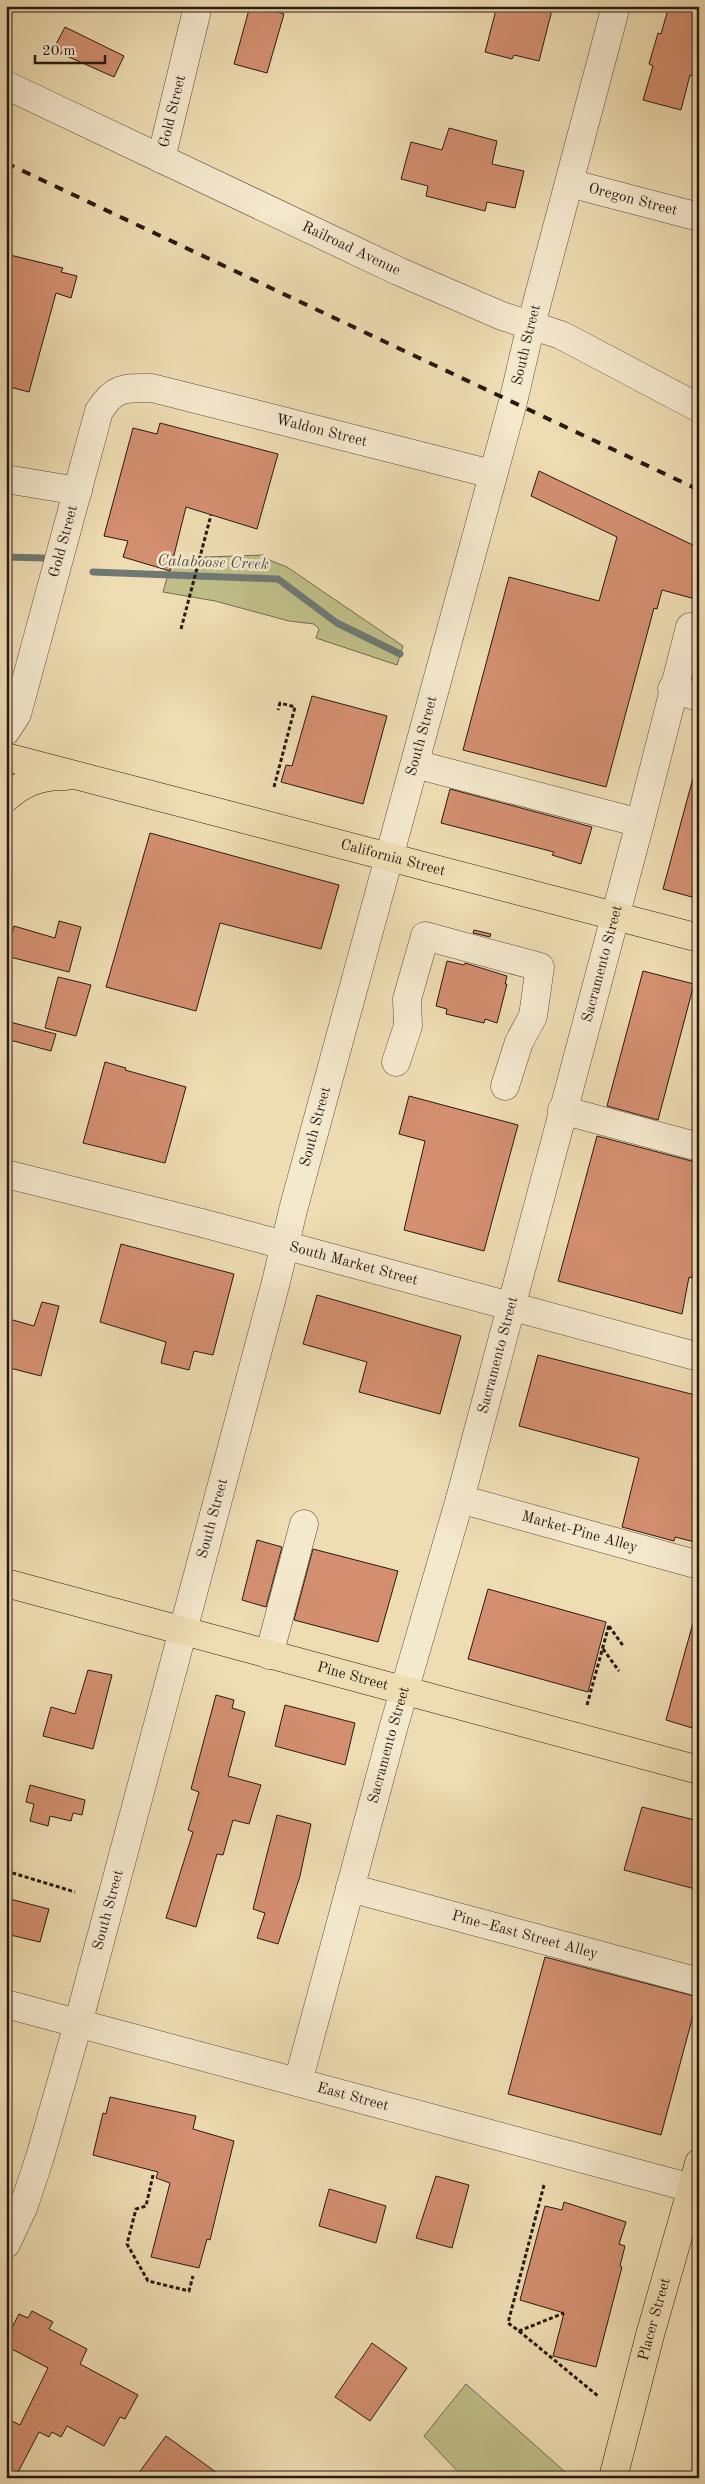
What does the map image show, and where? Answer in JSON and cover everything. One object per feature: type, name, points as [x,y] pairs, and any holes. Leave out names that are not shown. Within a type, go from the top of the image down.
[{"type":"main road","name":"California Street","points":[[6,757],[89,777],[699,938]]},
{"type":"main road","name":"California Street","points":[[12,793],[38,778],[60,776],[89,777]]},
{"type":"main road","name":"Pine Street","points":[[6,1583],[699,1770]]},
{"type":"main road","name":"Placer Street","points":[[613,2478],[650,2334],[697,2181]]},
{"type":"street","name":"Gold Street","points":[[161,159],[198,6]]},
{"type":"street","name":"South Street","points":[[6,2244],[22,2208],[40,2157],[78,2024],[616,6]]},
{"type":"street","name":"Railroad Avenue","points":[[6,85],[398,270],[502,316],[561,335],[699,408]]},
{"type":"street","name":"Oregon Street","points":[[568,183],[699,217]]},
{"type":"street","name":"Gold Street","points":[[6,731],[17,714],[99,411],[106,399],[121,388],[152,388]]},
{"type":"street","name":"Waldon Street","points":[[152,388],[492,474]]},
{"type":"street","points":[[6,479],[78,492]]},
{"type":"street","name":"Sacramento Street","points":[[298,2082],[404,1691],[460,1499],[512,1306],[562,1110],[640,824],[672,689],[690,627]]},
{"type":"street","points":[[672,689],[699,697]]},
{"type":"street","points":[[414,764],[640,824]]},
{"type":"street","points":[[396,1062],[408,1026],[406,999],[425,936],[540,967],[534,1016],[519,1042],[505,1086]]},
{"type":"street","points":[[562,1110],[699,1147]]},
{"type":"street","name":"South Market Street","points":[[6,1174],[285,1245],[699,1357]]},
{"type":"street","name":"Market-Pine Alley","points":[[460,1499],[699,1565]]},
{"type":"street","points":[[270,1655],[304,1524]]},
{"type":"street","name":"Pine–East Street Alley","points":[[350,1888],[699,1982]]},
{"type":"street","name":"East Street","points":[[6,2004],[298,2082],[697,2181]]},
{"type":"path","points":[[181,629],[211,515]]},
{"type":"path","points":[[274,787],[295,707],[280,704],[278,710]]},
{"type":"path","points":[[694,1610],[699,1611]]},
{"type":"path","points":[[587,1705],[609,1625],[624,1647]]},
{"type":"path","points":[[602,1649],[619,1671]]},
{"type":"path","points":[[6,1871],[75,1892]]},
{"type":"path","points":[[153,2175],[146,2206],[136,2210],[127,2244],[148,2281],[189,2291],[193,2276]]},
{"type":"path","points":[[544,2185],[508,2323],[598,2396]]},
{"type":"path","points":[[518,2331],[564,2313]]},
{"type":"shaded area","points":[[264,555],[264,558],[287,567],[403,646],[397,665],[316,638],[319,629],[314,624],[289,621],[215,601],[163,592],[171,564],[206,557]]},
{"type":"shaded area","points":[[466,2384],[572,2478],[464,2478],[424,2436]]},
{"type":"building","points":[[250,6],[276,6],[274,11],[284,14],[267,73],[234,64]]},
{"type":"building","points":[[497,6],[553,6],[539,61],[514,55],[512,59],[485,52]]},
{"type":"building","points":[[669,6],[699,6],[699,58],[694,76],[690,75],[681,110],[643,100],[653,66],[649,64],[658,33],[661,34]]},
{"type":"building","points":[[65,27],[124,56],[114,77],[53,50]]},
{"type":"building","points":[[449,128],[497,141],[492,164],[524,171],[515,208],[487,202],[485,211],[426,196],[428,186],[401,179],[411,142],[442,150]]},
{"type":"building","points":[[6,254],[63,268],[61,272],[77,276],[71,298],[56,293],[29,392],[6,386]]},
{"type":"building","points":[[160,423],[278,454],[257,529],[186,507],[170,571],[123,557],[128,541],[104,536],[133,428],[157,434]]},
{"type":"building","points":[[539,471],[699,548],[699,600],[662,590],[657,609],[654,608],[606,787],[463,750],[509,577],[599,601],[617,537],[531,496]]},
{"type":"building","points":[[312,696],[387,716],[363,804],[281,782],[286,765],[292,766]]},
{"type":"building","points":[[693,778],[699,779],[699,899],[663,889]]},
{"type":"building","points":[[450,789],[592,827],[581,864],[552,855],[554,852],[441,823]]},
{"type":"building","points":[[150,833],[339,885],[321,949],[220,923],[196,1011],[106,987]]},
{"type":"building","points":[[59,921],[81,927],[69,972],[6,956],[14,926],[55,938]]},
{"type":"building","points":[[474,930],[491,934],[490,937],[473,933]]},
{"type":"building","points":[[447,961],[464,965],[465,963],[507,976],[505,984],[507,984],[497,1023],[485,1019],[484,1023],[446,1014],[447,1009],[436,1006]]},
{"type":"building","points":[[643,971],[694,984],[658,1120],[607,1106]]},
{"type":"building","points":[[58,977],[91,985],[76,1036],[45,1028]]},
{"type":"building","points":[[6,1021],[56,1034],[51,1051],[6,1039]]},
{"type":"building","points":[[105,1062],[126,1068],[125,1070],[186,1087],[165,1163],[83,1143]]},
{"type":"building","points":[[409,1096],[518,1125],[484,1251],[404,1230],[425,1141],[399,1134]]},
{"type":"building","points":[[597,1136],[699,1163],[699,1251],[692,1278],[689,1277],[682,1314],[558,1281]]},
{"type":"building","points":[[121,1244],[234,1274],[213,1355],[194,1351],[189,1370],[161,1363],[166,1342],[100,1322]]},
{"type":"building","points":[[317,1295],[461,1336],[440,1414],[359,1392],[367,1362],[303,1344]]},
{"type":"building","points":[[42,1302],[59,1306],[41,1376],[6,1367],[6,1318],[34,1326]]},
{"type":"building","points":[[538,1355],[699,1396],[699,1543],[675,1537],[674,1541],[622,1527],[639,1458],[519,1426]]},
{"type":"building","points":[[257,1540],[282,1547],[266,1607],[242,1600]]},
{"type":"building","points":[[313,1549],[398,1571],[378,1642],[294,1620]]},
{"type":"building","points":[[488,1589],[606,1622],[588,1692],[468,1659]]},
{"type":"building","points":[[693,1623],[699,1623],[699,1730],[666,1720]]},
{"type":"building","points":[[88,1670],[112,1675],[93,1749],[43,1736],[51,1707],[75,1714]]},
{"type":"building","points":[[216,1695],[234,1700],[232,1708],[245,1712],[228,1776],[261,1785],[249,1824],[233,1820],[223,1855],[217,1854],[196,1927],[166,1918],[193,1832],[188,1830],[199,1792],[191,1789]]},
{"type":"building","points":[[285,1705],[355,1723],[345,1765],[275,1746]]},
{"type":"building","points":[[30,1785],[85,1800],[82,1815],[73,1813],[71,1821],[50,1816],[48,1826],[30,1821],[34,1804],[26,1802]]},
{"type":"building","points":[[642,1807],[699,1821],[699,1890],[624,1870]]},
{"type":"building","points":[[277,1815],[311,1824],[300,1876],[278,1944],[257,1938],[265,1913],[253,1909]]},
{"type":"building","points":[[6,1898],[49,1909],[40,1942],[6,1934]]},
{"type":"building","points":[[545,1957],[698,1997],[661,2135],[508,2094]]},
{"type":"building","points":[[110,2097],[196,2116],[193,2129],[234,2141],[210,2240],[207,2239],[199,2268],[151,2257],[170,2183],[156,2178],[158,2172],[93,2155],[103,2113],[106,2114]]},
{"type":"building","points":[[436,2176],[469,2185],[452,2248],[416,2238]]},
{"type":"building","points":[[329,2189],[386,2206],[376,2243],[319,2226]]},
{"type":"building","points":[[564,2202],[626,2222],[619,2244],[625,2246],[620,2266],[622,2267],[596,2367],[553,2356],[564,2313],[520,2300],[545,2206],[562,2210]]},
{"type":"building","points":[[32,2311],[53,2322],[49,2329],[87,2349],[80,2364],[138,2395],[125,2419],[120,2417],[104,2446],[67,2426],[61,2437],[52,2432],[49,2437],[39,2432],[15,2478],[6,2478],[6,2418],[20,2425],[48,2368],[6,2346],[6,2339],[19,2314],[28,2318]]},
{"type":"building","points":[[372,2343],[407,2368],[370,2421],[335,2397]]},
{"type":"building","points":[[166,2436],[224,2478],[135,2478]]},
{"type":"waterway","name":"Calaboose Creek","points":[[6,557],[43,558]]},
{"type":"waterway","name":"Calaboose Creek","points":[[93,572],[278,579],[337,623],[400,654]]},
{"type":"railway","points":[[6,163],[699,490]]}]
